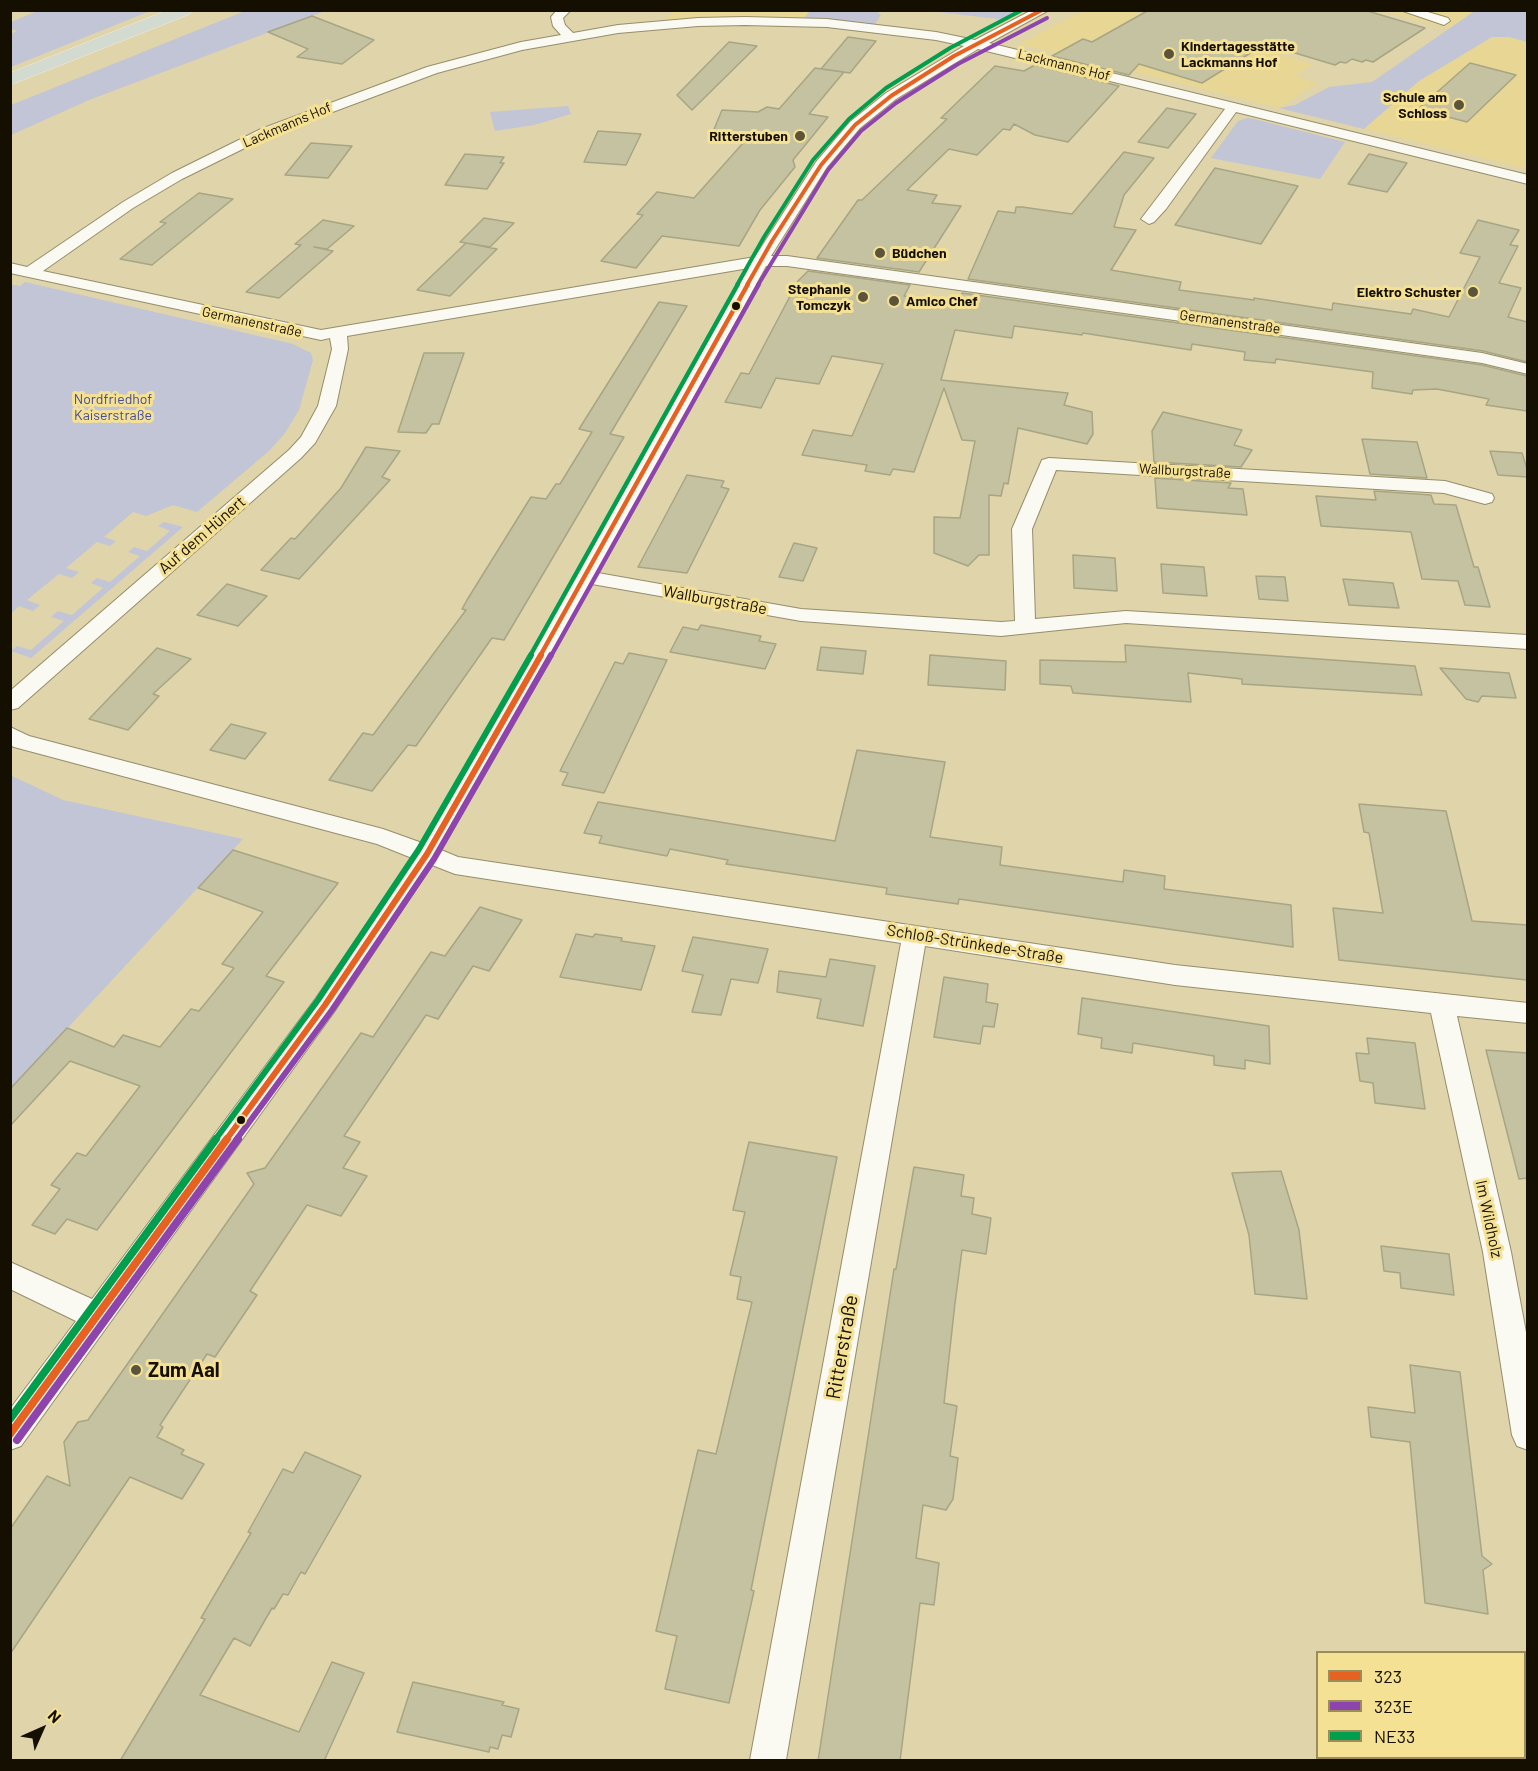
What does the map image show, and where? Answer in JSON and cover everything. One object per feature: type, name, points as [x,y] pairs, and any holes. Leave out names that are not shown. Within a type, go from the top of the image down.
[{"type":"highway","points":[[10,72],[166,10]]},
{"type":"highway","points":[[10,80],[184,10]]},
{"type":"street","points":[[564,10],[558,17],[559,26],[570,37]]},
{"type":"street","points":[[10,1435],[325,1005],[427,854],[586,577],[761,261],[821,165],[855,125],[923,74],[1043,10]]},
{"type":"street","points":[[1406,10],[1441,18]]},
{"type":"street","name":"Lackmanns Hof","points":[[30,272],[157,187],[266,132],[339,103],[432,70],[521,46],[677,23],[780,21],[877,27],[979,44],[1527,180]]},
{"type":"street","points":[[1149,219],[1161,206],[1233,106]]},
{"type":"street","name":"Germanenstraße","points":[[10,268],[306,334],[338,334],[761,261],[798,262],[1482,358],[1527,369]]},
{"type":"street","name":"Auf dem Hünert","points":[[10,703],[295,454],[309,439],[327,406],[340,349],[338,334]]},
{"type":"street","name":"Wallburgstraße","points":[[1025,625],[1023,529],[1049,464],[1445,487],[1485,498]]},
{"type":"street","name":"Wallburgstraße","points":[[586,577],[801,615],[1001,629],[1126,617],[1527,642]]},
{"type":"street","points":[[10,734],[22,742],[383,837],[427,854]]},
{"type":"street","name":"Schloß-Strünkede-Straße","points":[[427,854],[455,865],[1175,975],[1442,1005],[1527,1012]]},
{"type":"street","name":"Ritterstraße","points":[[768,1761],[915,934]]},
{"type":"street","name":"Im Wildholz","points":[[1442,1005],[1497,1252],[1527,1435]]},
{"type":"street","points":[[10,1275],[97,1316]]},
{"type":"shaded area","points":[[674,11],[811,11],[803,19],[662,22]]},
{"type":"shaded area","name":"Kindertagesstätte Lackmanns Hof","points":[[1083,11],[1129,11],[1313,64],[1296,76],[1317,83],[1279,108],[1019,44]]},
{"type":"shaded area","points":[[1383,11],[1476,11],[1450,29]]},
{"type":"shaded area","name":"Schule am Schloss","points":[[1492,37],[1509,37],[1527,42],[1527,169],[1364,129],[1419,81]]},
{"type":"green space","points":[[40,10],[150,11],[11,67],[11,34],[17,31],[11,29],[11,22]]},
{"type":"green space","points":[[811,10],[876,11],[881,15],[875,24],[803,19]]},
{"type":"green space","points":[[1476,10],[1527,11],[1527,42],[1509,37],[1492,37],[1419,81],[1364,129],[1279,108],[1295,105],[1329,87],[1372,82]]},
{"type":"green space","points":[[245,11],[325,11],[89,100],[11,135],[11,105]]},
{"type":"green space","points":[[931,11],[1025,11],[1006,20]]},
{"type":"green space","points":[[568,106],[571,114],[534,125],[495,131],[490,112]]},
{"type":"green space","points":[[1247,118],[1345,142],[1320,179],[1211,158],[1238,121]]},
{"type":"green space","name":"Nordfriedhof Kaiserstraße","points":[[25,282],[293,344],[311,353],[313,360],[299,410],[285,433],[269,451],[197,512],[173,505],[146,516],[133,512],[104,537],[116,541],[110,546],[97,542],[66,568],[79,572],[72,578],[59,574],[27,600],[40,605],[33,611],[19,606],[11,614],[10,284],[20,286]]},
{"type":"green space","points":[[164,522],[183,527],[31,658],[11,651],[17,646],[31,650],[64,621],[51,617],[58,611],[72,615],[103,588],[91,583],[97,578],[110,582],[140,556],[128,552],[134,547],[147,551],[170,531],[158,526]]},
{"type":"green space","points":[[10,775],[63,800],[243,839],[11,1089]]},
{"type":"building","points":[[1149,10],[1364,10],[1425,28],[1373,62],[1352,59],[1335,65],[1265,44],[1202,83],[1139,64],[1129,75],[1052,56],[1083,39],[1092,42]]},
{"type":"building","points":[[312,16],[374,40],[342,64],[297,57],[308,49],[268,32]]},
{"type":"building","points":[[848,37],[876,41],[850,73],[821,69]]},
{"type":"building","points":[[729,42],[757,46],[692,110],[677,95]]},
{"type":"building","points":[[1470,63],[1516,75],[1467,122],[1418,109]]},
{"type":"building","points":[[1035,65],[1119,86],[1068,142],[1035,135],[1014,124],[1010,130],[1003,129],[977,155],[949,149],[907,190],[937,195],[932,203],[961,206],[919,272],[817,258],[858,200],[862,200],[947,119],[941,118],[995,66],[1024,71]]},
{"type":"building","points":[[815,68],[844,72],[809,114],[828,117],[793,160],[795,167],[760,210],[739,246],[662,236],[636,268],[601,261],[643,215],[637,214],[657,192],[694,198],[744,142],[710,139],[722,110],[758,112],[767,107],[779,109]]},
{"type":"building","points":[[1167,108],[1196,114],[1168,148],[1138,142]]},
{"type":"building","points":[[598,131],[641,134],[626,165],[584,162]]},
{"type":"building","points":[[311,143],[352,146],[328,178],[285,175]]},
{"type":"building","points":[[1124,152],[1154,158],[1124,195],[1114,227],[1136,230],[1111,270],[1181,282],[1179,290],[1332,310],[1333,303],[1411,314],[1413,309],[1449,317],[1480,257],[1460,253],[1478,220],[1519,230],[1510,245],[1518,246],[1499,283],[1521,288],[1508,317],[1527,322],[1527,362],[1483,351],[968,279],[998,211],[1015,213],[1016,207],[1022,207],[1072,214]]},
{"type":"building","points":[[465,154],[504,157],[500,163],[504,163],[487,189],[445,185]]},
{"type":"building","points":[[1369,154],[1407,163],[1387,192],[1348,184]]},
{"type":"building","points":[[1215,168],[1298,186],[1261,244],[1175,225]]},
{"type":"building","points":[[199,193],[233,199],[152,265],[120,259],[166,223],[160,222]]},
{"type":"building","points":[[484,218],[514,223],[490,247],[460,242]]},
{"type":"building","points":[[323,220],[354,226],[327,249],[314,247],[333,251],[279,298],[246,292],[301,245],[295,244]]},
{"type":"building","points":[[466,243],[497,249],[450,296],[417,290]]},
{"type":"building","points":[[808,271],[910,285],[904,296],[958,303],[962,293],[1482,365],[1527,376],[1527,411],[1486,405],[1489,399],[1437,389],[1413,390],[1412,394],[1372,388],[1373,372],[1276,359],[1275,363],[1244,360],[1245,352],[1192,344],[1191,350],[1083,333],[1082,335],[1014,326],[1012,338],[955,330],[941,380],[1068,393],[1064,405],[1092,412],[1093,434],[1087,444],[1018,428],[1008,484],[1004,483],[1001,496],[989,495],[989,555],[979,555],[968,566],[934,553],[934,517],[960,518],[975,441],[962,440],[944,388],[914,472],[893,469],[890,475],[865,471],[867,465],[802,455],[813,430],[852,436],[883,364],[832,356],[819,384],[776,378],[761,408],[725,402],[741,373],[749,374],[798,281]]},
{"type":"building","points":[[659,302],[687,306],[610,434],[624,437],[504,640],[492,638],[416,746],[408,745],[372,791],[329,780],[363,733],[373,735],[466,610],[462,609],[531,497],[546,499],[556,484],[560,484],[592,432],[579,429]]},
{"type":"building","points":[[424,353],[464,353],[439,424],[432,424],[426,433],[398,432]]},
{"type":"building","points":[[1163,412],[1242,430],[1234,445],[1252,450],[1241,467],[1154,462],[1152,431]]},
{"type":"building","points":[[1362,439],[1417,442],[1427,478],[1370,474]]},
{"type":"building","points":[[366,447],[400,451],[382,477],[390,480],[299,579],[261,570],[291,538],[295,539],[341,488]]},
{"type":"building","points":[[1490,451],[1522,453],[1527,477],[1498,475]]},
{"type":"building","points":[[687,475],[724,481],[721,487],[729,489],[687,573],[638,567]]},
{"type":"building","points":[[1155,478],[1231,483],[1228,488],[1243,489],[1247,515],[1157,508]]},
{"type":"building","points":[[1374,491],[1431,495],[1434,504],[1456,505],[1474,567],[1478,567],[1490,607],[1465,605],[1458,581],[1422,579],[1411,532],[1321,526],[1316,496],[1376,500]]},
{"type":"building","points":[[794,543],[817,548],[803,581],[779,577]]},
{"type":"building","points":[[1073,555],[1115,558],[1117,591],[1074,588]]},
{"type":"building","points":[[1161,564],[1204,567],[1207,596],[1163,593]]},
{"type":"building","points":[[1256,576],[1285,577],[1288,601],[1259,599]]},
{"type":"building","points":[[1343,579],[1393,583],[1399,608],[1349,605]]},
{"type":"building","points":[[227,584],[267,596],[238,626],[197,615]]},
{"type":"building","points":[[701,625],[761,636],[759,641],[776,644],[765,669],[670,652],[683,627],[698,630]]},
{"type":"building","points":[[1125,645],[1415,666],[1422,695],[1242,684],[1242,679],[1188,673],[1191,702],[1073,693],[1071,686],[1040,684],[1040,660],[1126,662]]},
{"type":"building","points":[[821,647],[866,651],[863,674],[817,670]]},
{"type":"building","points":[[157,648],[191,659],[153,694],[159,696],[128,730],[89,719]]},
{"type":"building","points":[[629,653],[667,660],[604,793],[562,785],[568,773],[560,771],[615,662],[623,664]]},
{"type":"building","points":[[930,655],[1006,661],[1005,690],[928,685]]},
{"type":"building","points":[[1440,668],[1509,673],[1516,698],[1482,696],[1478,702],[1466,699]]},
{"type":"building","points":[[231,724],[266,733],[245,759],[210,750]]},
{"type":"building","points":[[857,750],[945,762],[930,837],[1002,847],[1000,865],[1123,882],[1124,870],[1165,876],[1164,889],[1291,905],[1293,947],[959,899],[958,904],[886,894],[887,888],[726,864],[728,860],[670,849],[667,856],[599,843],[602,836],[584,833],[598,802],[835,841]]},
{"type":"building","points":[[1359,804],[1446,811],[1472,921],[1527,925],[1527,980],[1339,960],[1333,908],[1383,913],[1369,833],[1364,832]]},
{"type":"building","points":[[233,850],[338,883],[266,976],[284,982],[97,1230],[67,1219],[55,1234],[32,1225],[60,1189],[51,1185],[77,1153],[86,1156],[140,1086],[70,1061],[10,1126],[10,1089],[67,1028],[114,1047],[123,1035],[160,1047],[191,1009],[199,1011],[234,968],[222,964],[263,912],[198,888]]},
{"type":"building","points":[[480,907],[522,920],[489,971],[473,966],[438,1019],[426,1015],[344,1136],[360,1142],[343,1168],[367,1176],[341,1216],[307,1205],[250,1291],[257,1295],[215,1357],[207,1354],[160,1425],[163,1427],[157,1437],[184,1450],[181,1454],[204,1464],[182,1499],[130,1477],[10,1654],[10,1529],[47,1476],[70,1486],[64,1442],[78,1422],[88,1420],[254,1184],[247,1173],[265,1168],[361,1033],[373,1037],[431,952],[445,956]]},
{"type":"building","points":[[576,934],[622,938],[621,941],[655,946],[641,990],[560,977]]},
{"type":"building","points":[[693,937],[768,949],[758,983],[731,979],[721,1015],[692,1012],[703,975],[682,971]]},
{"type":"building","points":[[830,959],[875,966],[863,1026],[817,1018],[821,999],[777,992],[779,971],[826,977]]},
{"type":"building","points":[[944,977],[988,984],[986,1002],[998,1004],[994,1027],[983,1026],[980,1044],[934,1037]]},
{"type":"building","points":[[1082,998],[1269,1026],[1270,1064],[1245,1060],[1245,1069],[1214,1065],[1214,1056],[1133,1043],[1132,1053],[1101,1048],[1102,1038],[1078,1034]]},
{"type":"building","points":[[1367,1038],[1415,1043],[1425,1109],[1375,1103],[1373,1083],[1360,1081],[1356,1053],[1369,1054]]},
{"type":"building","points":[[1486,1050],[1527,1053],[1527,1178],[1519,1179]]},
{"type":"building","points":[[749,1142],[837,1157],[751,1590],[754,1591],[729,1703],[665,1689],[677,1636],[656,1631],[698,1450],[716,1454],[752,1302],[737,1299],[741,1277],[730,1275],[745,1212],[733,1210]]},
{"type":"building","points":[[914,1167],[964,1175],[961,1196],[974,1198],[972,1214],[991,1218],[986,1254],[962,1250],[944,1403],[957,1406],[950,1456],[958,1458],[953,1499],[946,1510],[923,1505],[916,1558],[939,1563],[934,1605],[920,1603],[900,1761],[818,1761],[894,1269],[896,1269]]},
{"type":"building","points":[[1281,1171],[1299,1230],[1307,1299],[1255,1294],[1249,1235],[1232,1173]]},
{"type":"building","points":[[1381,1246],[1449,1254],[1454,1295],[1401,1288],[1400,1273],[1384,1271]]},
{"type":"building","points":[[1410,1365],[1460,1372],[1482,1556],[1492,1564],[1483,1570],[1488,1614],[1425,1603],[1410,1442],[1371,1437],[1368,1407],[1415,1413]]},
{"type":"building","points":[[305,1452],[361,1476],[305,1574],[301,1572],[288,1595],[283,1594],[274,1609],[272,1608],[250,1646],[234,1638],[200,1695],[299,1732],[332,1662],[364,1673],[324,1761],[120,1761],[205,1619],[201,1618],[251,1533],[248,1532],[283,1469],[293,1473]]},
{"type":"building","points":[[413,1682],[504,1702],[502,1705],[519,1709],[511,1737],[502,1735],[498,1749],[490,1747],[489,1752],[397,1732]]},
{"type":"transit line","name":"NE33","points":[[10,1419],[318,1000],[419,849],[578,573],[764,237],[813,160],[849,119],[886,88],[950,48],[1022,10]]},
{"type":"transit line","name":"323","points":[[10,1434],[325,1005],[427,854],[586,577],[772,241],[821,165],[855,125],[891,96],[954,56],[1042,10]]},
{"type":"transit line","name":"323E","points":[[17,1440],[332,1010],[434,859],[594,581],[780,246],[828,170],[861,131],[896,103],[958,64],[1047,18]]},
{"type":"place","name":"Kindertagesstätte Lackmanns Hof","points":[[1169,54]]},
{"type":"place","name":"Schule am Schloss","points":[[1459,105]]},
{"type":"place","name":"Ritterstuben","points":[[800,136]]},
{"type":"place","name":"Büdchen","points":[[880,253]]},
{"type":"place","name":"Elektro Schuster","points":[[1473,292]]},
{"type":"place","name":"Stephanie Tomczyk","points":[[863,297]]},
{"type":"place","name":"Amico Chef","points":[[894,301]]},
{"type":"place","name":"Zum Aal","points":[[136,1370]]}]
